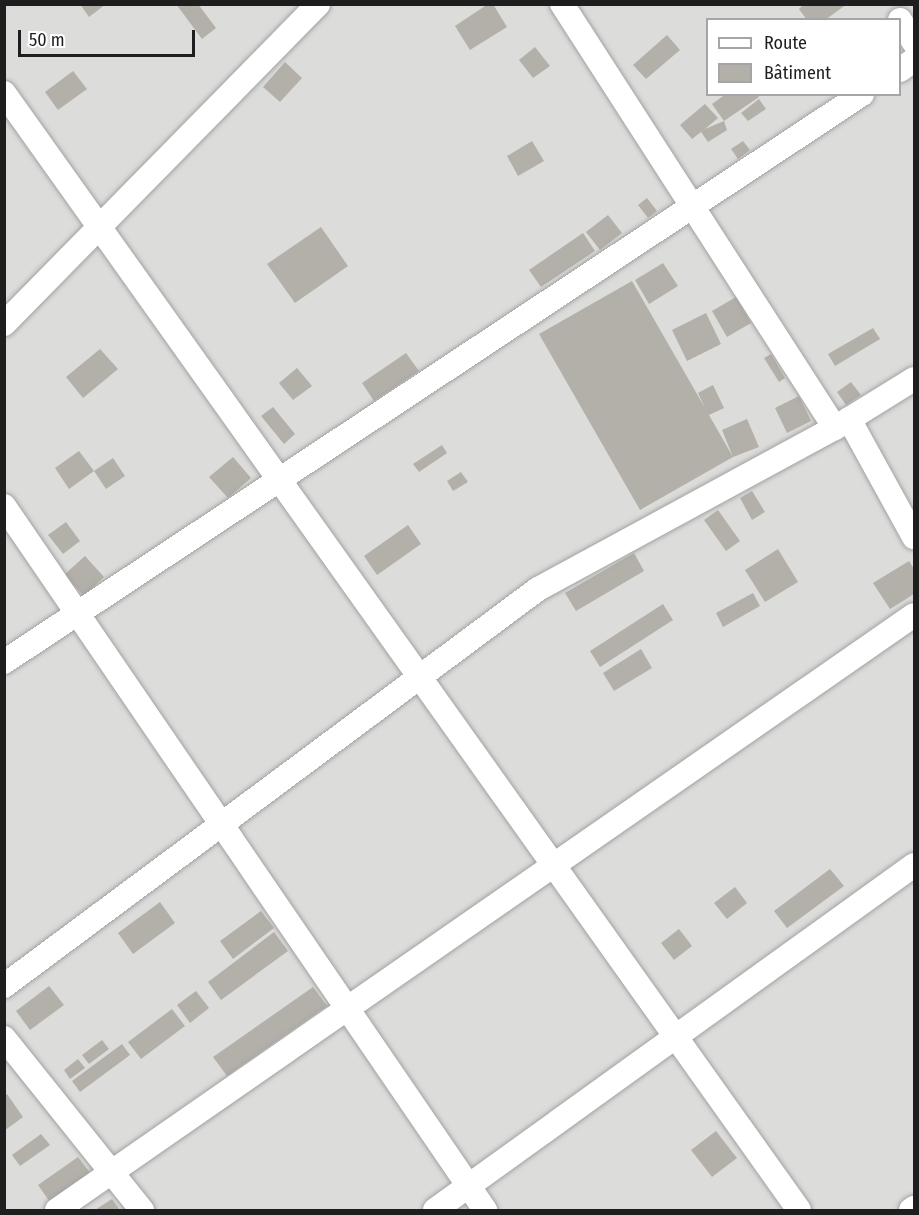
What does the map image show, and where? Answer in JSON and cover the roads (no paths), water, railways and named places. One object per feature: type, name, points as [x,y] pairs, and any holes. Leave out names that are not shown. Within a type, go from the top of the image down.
[{"type":"street","points":[[4,324],[318,4]]},
{"type":"street","points":[[562,4],[692,207],[842,424],[915,537]]},
{"type":"street","points":[[888,4],[898,18]]},
{"type":"street","points":[[901,23],[915,42]]},
{"type":"street","points":[[901,69],[915,60]]},
{"type":"street","points":[[4,93],[799,1210]]},
{"type":"street","points":[[4,662],[859,96]]},
{"type":"street","points":[[4,986],[537,589],[842,424],[915,379]]},
{"type":"street","points":[[4,506],[485,1210]]},
{"type":"street","points":[[57,1210],[915,615]]},
{"type":"street","points":[[435,1210],[915,865]]},
{"type":"street","points":[[4,1038],[142,1210]]},
{"type":"street","points":[[911,1210],[915,1208]]}]
